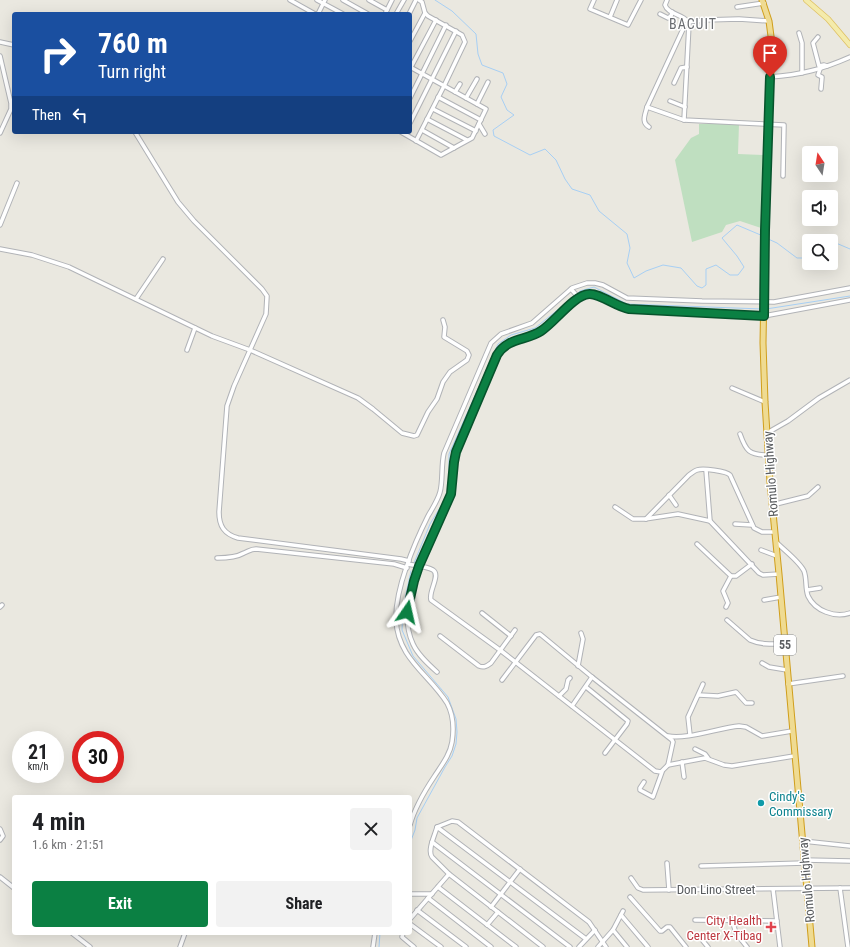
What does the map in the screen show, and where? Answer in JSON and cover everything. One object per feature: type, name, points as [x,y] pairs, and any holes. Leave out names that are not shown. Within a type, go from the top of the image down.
[{"type":"highway","name":"Romulo Highway","points":[[763,1],[769,21],[772,44],[765,230],[765,303],[763,343],[764,402],[774,532],[812,947]]},
{"type":"main road","points":[[806,0],[828,19],[850,45]]},
{"type":"street","points":[[290,0],[311,12]]},
{"type":"street","points":[[317,0],[324,2],[340,12]]},
{"type":"street","points":[[343,0],[364,12]]},
{"type":"street","points":[[369,0],[387,10],[392,0]]},
{"type":"street","points":[[397,12],[404,0]]},
{"type":"street","points":[[410,12],[417,0],[422,2],[426,13],[462,35],[464,42],[416,141]]},
{"type":"street","points":[[594,0],[590,9],[628,25],[641,0]]},
{"type":"street","points":[[610,17],[617,0]]},
{"type":"street","points":[[667,0],[665,5],[666,8],[687,20],[689,29],[684,120]]},
{"type":"street","points":[[737,7],[763,1]]},
{"type":"street","points":[[319,12],[324,2]]},
{"type":"street","points":[[660,14],[668,18],[671,16],[672,12]]},
{"type":"street","points":[[412,38],[426,13]]},
{"type":"street","points":[[649,127],[645,125],[644,121],[647,107],[681,32],[688,22],[739,18],[769,21]]},
{"type":"street","points":[[412,64],[436,20]]},
{"type":"street","points":[[412,94],[446,25]]},
{"type":"street","points":[[412,119],[456,31]]},
{"type":"street","points":[[799,32],[802,43],[802,73]]},
{"type":"street","points":[[818,37],[814,43],[819,66],[828,66]]},
{"type":"street","points":[[0,42],[12,45]]},
{"type":"street","points":[[0,56],[11,103],[11,109],[0,133]]},
{"type":"street","points":[[770,77],[820,69],[850,57]]},
{"type":"street","points":[[674,83],[681,68],[687,67]]},
{"type":"street","points":[[405,134],[442,155],[472,138],[486,108],[412,69]]},
{"type":"street","points":[[820,69],[818,75],[822,77],[821,89]]},
{"type":"street","points":[[466,98],[477,79]]},
{"type":"street","points":[[477,104],[488,82]]},
{"type":"street","points":[[455,92],[460,84]]},
{"type":"street","points":[[438,97],[481,120]]},
{"type":"street","points":[[670,101],[685,107]]},
{"type":"street","points":[[647,107],[684,120],[784,126],[783,176]]},
{"type":"street","points":[[433,108],[476,131]]},
{"type":"street","points":[[427,119],[467,140]]},
{"type":"street","points":[[479,124],[485,134]]},
{"type":"street","points":[[422,130],[454,148]]},
{"type":"street","points":[[136,134],[178,202],[194,221],[266,294],[268,301],[266,314],[234,386],[226,410],[219,512],[220,522],[225,532],[238,538],[401,559],[408,564]]},
{"type":"street","points":[[472,138],[475,142]]},
{"type":"street","points":[[0,225],[17,182]]},
{"type":"street","points":[[0,249],[32,254],[68,267],[212,336],[250,350],[358,398],[374,409],[402,433],[414,436],[437,399],[443,382],[450,372],[467,360],[469,355],[468,351],[444,337],[445,327],[443,320]]},
{"type":"street","points":[[136,299],[163,260]]},
{"type":"street","points":[[412,819],[418,802],[448,753],[452,742],[453,726],[451,714],[447,704],[408,657],[398,634],[396,619],[398,598],[408,564],[427,517],[440,493],[444,453],[491,343],[501,334],[532,323],[579,285],[595,283],[603,285],[627,298],[765,303],[850,288]]},
{"type":"street","points":[[572,290],[578,297]]},
{"type":"street","points":[[437,672],[414,646],[407,628],[408,604],[419,566],[448,501],[452,488],[456,452],[499,351],[507,344],[542,331],[578,297],[588,294],[593,294],[623,308],[629,309],[764,315],[850,300]]},
{"type":"street","points":[[187,350],[195,328]]},
{"type":"street","points":[[767,433],[788,421],[819,398],[850,380]]},
{"type":"street","points":[[732,388],[764,402]]},
{"type":"street","points":[[740,434],[747,449],[757,455],[768,456]]},
{"type":"street","points":[[645,519],[695,470],[700,469],[728,473],[752,525],[762,532],[774,532]]},
{"type":"street","points":[[706,470],[710,521]]},
{"type":"street","points":[[772,505],[808,496],[818,487]]},
{"type":"street","points":[[668,495],[676,505]]},
{"type":"street","points":[[615,508],[633,519],[645,519],[678,514],[710,521],[761,574],[779,574]]},
{"type":"street","points":[[735,524],[752,525]]},
{"type":"street","points":[[776,542],[804,572],[808,596],[818,608],[838,616],[850,613]]},
{"type":"street","points":[[697,544],[731,576],[736,576],[752,564]]},
{"type":"street","points":[[217,558],[236,556],[244,554],[250,549],[256,549],[394,564],[408,564],[433,570],[435,572],[435,581],[430,596],[431,600],[516,662],[655,771],[662,772]]},
{"type":"street","points":[[761,550],[777,556]]},
{"type":"street","points":[[726,607],[728,603],[723,591],[731,576]]},
{"type":"street","points":[[807,590],[820,588]]},
{"type":"street","points":[[764,600],[781,597]]},
{"type":"street","points":[[482,613],[511,636]]},
{"type":"street","points":[[727,620],[754,642],[761,644],[785,644]]},
{"type":"street","points":[[440,636],[481,667],[488,666],[515,630]]},
{"type":"street","points":[[578,666],[583,639],[581,633]]},
{"type":"street","points":[[502,680],[536,635],[540,634],[673,742],[668,765],[662,772],[653,797],[640,790],[644,782]]},
{"type":"street","points":[[762,663],[769,667],[787,670]]},
{"type":"street","points":[[788,684],[843,676]]},
{"type":"street","points":[[572,706],[592,677]]},
{"type":"street","points":[[559,696],[566,689],[568,679],[570,678]]},
{"type":"street","points":[[690,735],[688,717],[703,684]]},
{"type":"street","points":[[586,687],[628,720],[627,724],[605,753]]},
{"type":"street","points":[[698,694],[718,696],[736,692],[746,703],[752,703]]},
{"type":"street","points":[[667,736],[673,737],[690,735],[739,726],[746,727],[762,736],[792,731]]},
{"type":"street","points":[[695,749],[705,754],[708,758],[724,765],[732,766],[794,756]]},
{"type":"street","points":[[668,765],[708,758]]},
{"type":"street","points":[[682,762],[684,777]]},
{"type":"street","points":[[543,947],[448,874],[430,855],[430,850],[437,827],[454,820],[458,822],[589,922],[596,930],[606,947]]},
{"type":"street","points":[[437,827],[586,939]]},
{"type":"street","points":[[0,829],[3,836],[0,840]]},
{"type":"street","points":[[803,841],[850,846]]},
{"type":"street","points":[[432,842],[570,947]]},
{"type":"street","points":[[701,866],[805,861],[850,861]]},
{"type":"street","points":[[667,863],[669,890]]},
{"type":"street","points":[[491,907],[520,869]]},
{"type":"street","points":[[412,917],[448,874]]},
{"type":"street","points":[[0,877],[12,886]]},
{"type":"street","name":"Don Lino Street","points":[[631,878],[640,889],[850,888]]},
{"type":"street","points":[[438,887],[516,947]]},
{"type":"street","points":[[840,888],[848,935],[848,947]]},
{"type":"street","points":[[773,889],[779,947]]},
{"type":"street","points":[[412,894],[432,894]]},
{"type":"street","points":[[630,897],[659,931],[670,927],[686,947]]},
{"type":"street","points":[[428,898],[491,947]]},
{"type":"street","points":[[417,910],[466,947]]},
{"type":"street","points":[[598,947],[613,930],[623,911]]},
{"type":"street","points":[[487,925],[498,912]]},
{"type":"street","points":[[621,915],[648,947]]},
{"type":"street","points":[[845,919],[850,919]]},
{"type":"street","points":[[695,920],[777,921]]},
{"type":"street","points":[[732,920],[735,931],[747,947]]},
{"type":"street","points":[[412,925],[441,947]]},
{"type":"street","points":[[579,947],[596,930]]},
{"type":"street","points":[[613,930],[627,947]]},
{"type":"street","points":[[75,935],[90,947]]},
{"type":"street","points":[[180,947],[184,935]]},
{"type":"street","points":[[373,947],[375,935]]},
{"type":"street","points":[[402,935],[402,937],[414,947]]},
{"type":"street","points":[[703,941],[708,947]]},
{"type":"green space","points":[[699,124],[739,124],[738,154],[763,155],[761,228],[740,221],[726,225],[722,232],[692,242],[675,160],[691,138],[699,134]]},
{"type":"waterway","points":[[435,0],[452,11],[476,34],[478,54],[482,65],[503,73],[507,84],[501,97],[507,110],[514,115],[493,130],[494,136],[530,155],[545,149],[556,160],[565,179],[572,189],[590,195],[599,211],[627,234],[630,248],[627,263],[634,278],[646,271],[663,265],[681,268],[697,286],[702,288],[706,285],[706,269],[716,265],[730,275],[738,275],[744,267],[722,238],[737,225],[763,236]]},
{"type":"waterway","points":[[766,238],[777,243],[797,258],[802,258]]},
{"type":"waterway","points":[[838,244],[850,249]]},
{"type":"waterway","points":[[577,294],[580,291],[594,287],[627,304],[762,309]]},
{"type":"waterway","points":[[414,563],[430,524],[449,493],[449,454],[498,344],[511,335],[535,328],[575,296]]},
{"type":"waterway","points":[[766,309],[850,296]]},
{"type":"waterway","points":[[411,571],[403,608],[402,630],[413,656],[448,697],[456,719],[457,732],[456,744],[452,756],[417,818],[412,838]]},
{"type":"waterway","points":[[379,947],[380,935]]},
{"type":"place","name":"Cindy's Commissary","points":[[761,803]]},
{"type":"place","name":"City Health Center X-Tibag","points":[[771,927]]},
{"type":"district","name":"BACUIT","points":[[693,24]]},
{"type":"route","points":[[407,612],[419,566],[451,494],[456,452],[497,355],[502,348],[507,344],[542,331],[579,298],[588,294],[593,294],[623,308],[629,309],[764,316],[770,77]]}]
